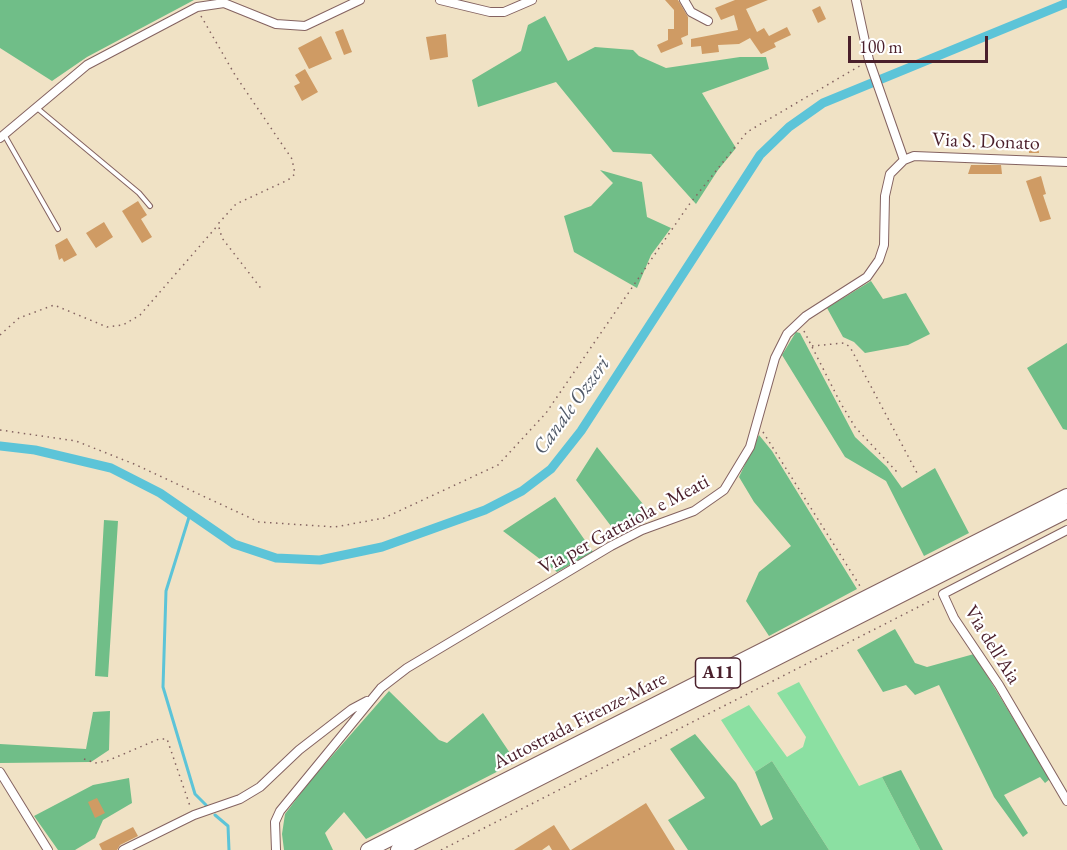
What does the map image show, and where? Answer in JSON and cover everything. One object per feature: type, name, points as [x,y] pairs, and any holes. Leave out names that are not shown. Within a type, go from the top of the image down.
[{"type":"highway","name":"Autostrada Firenze-Mare","points":[[368,850],[1067,496]]},
{"type":"highway","name":"Autostrada Firenze-Mare","points":[[398,850],[1067,511]]},
{"type":"street","points":[[2,136],[87,66],[197,7],[224,3],[276,24],[305,26],[360,0]]},
{"type":"street","points":[[440,0],[490,12],[504,12],[532,0]]},
{"type":"street","points":[[684,0],[691,12],[708,21]]},
{"type":"street","points":[[856,0],[869,60],[904,160]]},
{"type":"street","name":"Via S. Donato","points":[[904,160],[914,156],[1067,162]]},
{"type":"street","name":"Via per Gattaiola e Meati","points":[[276,849],[275,822],[280,811],[381,688],[407,668],[611,546],[642,530],[694,511],[710,502],[724,490],[750,447],[775,358],[787,334],[799,322],[867,277],[879,260],[884,245],[885,196],[890,174],[904,160]]},
{"type":"street","name":"Via dell'Aia","points":[[1067,530],[943,594],[954,618],[999,685],[1067,801]]},
{"type":"street","points":[[123,850],[194,815],[240,799],[260,787],[299,750],[352,709],[371,699]]},
{"type":"street","points":[[0,772],[48,850]]},
{"type":"lane","points":[[36,107],[139,193],[150,206]]},
{"type":"lane","points":[[2,136],[58,229]]},
{"type":"path","points":[[0,335],[19,318],[54,305],[107,327],[123,325],[140,315],[236,204],[272,189],[295,174],[291,159],[235,75],[197,7]]},
{"type":"path","points":[[0,430],[76,441],[134,464],[259,522],[335,527],[384,518],[498,465],[546,413],[688,206],[747,132],[869,60]]},
{"type":"path","points":[[219,224],[222,238],[263,291]]},
{"type":"path","points":[[799,322],[855,427],[897,472]]},
{"type":"path","points":[[812,346],[844,343],[850,347],[917,473]]},
{"type":"path","points":[[756,424],[775,447],[860,586]]},
{"type":"path","points":[[441,850],[943,594]]},
{"type":"path","points":[[84,759],[95,763],[107,761],[159,739],[166,739],[194,815]]},
{"type":"green space","points":[[0,0],[194,0],[87,57],[52,81],[0,48]]},
{"type":"green space","points":[[545,16],[568,61],[595,47],[633,50],[639,56],[666,68],[740,57],[766,57],[769,69],[702,93],[736,148],[718,170],[696,204],[651,154],[613,152],[556,82],[478,107],[472,80],[521,51],[528,25]]},
{"type":"green space","points":[[600,170],[642,182],[647,217],[671,228],[651,255],[637,288],[574,252],[564,216],[591,206],[613,183]]},
{"type":"green space","points":[[871,281],[883,299],[906,293],[930,334],[908,345],[865,353],[854,342],[843,337],[827,308]]},
{"type":"green space","points":[[796,332],[800,333],[855,437],[887,467],[902,488],[935,468],[969,533],[924,556],[886,481],[845,457],[782,355]]},
{"type":"green space","points":[[1067,343],[1067,430],[1063,429],[1027,368]]},
{"type":"green space","points":[[759,435],[772,451],[857,589],[769,636],[746,601],[759,572],[791,546],[754,502],[739,477]]},
{"type":"green space","points":[[597,447],[651,514],[617,534],[576,480]]},
{"type":"green space","points":[[555,497],[593,552],[557,572],[503,531]]},
{"type":"green space","points":[[104,520],[118,521],[108,677],[95,676]]},
{"type":"green space","points":[[895,629],[915,663],[927,667],[974,654],[1050,779],[1045,783],[1040,777],[1004,795],[1028,833],[1023,837],[994,797],[939,685],[915,695],[906,685],[883,692],[857,650]]},
{"type":"green space","points":[[799,682],[859,786],[882,777],[920,850],[829,850],[772,761],[755,772],[721,720],[749,705],[787,757],[803,747],[806,737],[777,693]]},
{"type":"green space","points":[[389,691],[439,740],[447,743],[483,713],[516,762],[366,839],[344,812],[325,833],[333,850],[284,850],[282,834],[285,814],[310,781]]},
{"type":"green space","points":[[110,711],[109,750],[91,762],[0,763],[0,744],[86,749],[93,712]]},
{"type":"green space","points":[[695,734],[736,783],[761,826],[773,819],[755,772],[772,761],[829,850],[688,850],[668,820],[705,798],[670,749]]},
{"type":"green space","points":[[901,770],[943,850],[920,850],[882,777]]},
{"type":"green space","points":[[129,778],[132,803],[103,820],[95,838],[75,850],[58,850],[34,816],[93,785]]},
{"type":"building","points":[[665,0],[678,0],[688,17],[688,35],[681,38],[683,44],[661,53],[657,45],[668,40],[668,29],[674,29],[674,10]]},
{"type":"building","points":[[735,0],[768,0],[746,9],[757,32],[764,28],[769,36],[787,27],[791,35],[774,43],[776,47],[761,54],[750,38],[739,44],[718,45],[719,52],[702,54],[701,46],[691,47],[691,39],[738,30],[734,15],[721,20],[715,8]]},
{"type":"building","points":[[820,6],[826,19],[818,23],[812,10]]},
{"type":"building","points":[[343,29],[352,52],[344,55],[335,32]]},
{"type":"building","points":[[446,34],[448,57],[430,60],[426,37]]},
{"type":"building","points":[[321,36],[332,59],[309,69],[298,48]]},
{"type":"building","points":[[305,69],[318,92],[302,101],[294,86],[300,83],[295,75]]},
{"type":"building","points":[[1029,141],[1038,141],[1039,153],[1029,153]]},
{"type":"building","points":[[971,165],[1001,165],[1002,174],[968,174]]},
{"type":"building","points":[[1041,176],[1046,194],[1043,195],[1051,219],[1040,222],[1026,181]]},
{"type":"building","points":[[138,201],[147,215],[141,219],[152,237],[142,243],[122,211]]},
{"type":"building","points":[[104,222],[113,237],[96,248],[86,233]]},
{"type":"building","points":[[67,238],[77,255],[64,262],[62,258],[59,260],[55,245]]},
{"type":"building","points":[[97,798],[105,813],[95,818],[88,802]]},
{"type":"building","points":[[646,803],[675,850],[571,850]]},
{"type":"building","points":[[554,825],[570,850],[552,850],[549,845],[542,850],[514,850]]},
{"type":"building","points":[[133,827],[138,836],[120,845],[117,850],[102,850],[99,844]]},
{"type":"waterway","name":"Canale Ozzeri","points":[[0,446],[35,450],[111,468],[160,493],[234,544],[276,558],[320,560],[382,547],[485,510],[522,491],[551,469],[581,431],[760,155],[789,127],[823,103],[1067,3]]},
{"type":"waterway","points":[[190,514],[166,591],[163,687],[195,794],[206,805]]},
{"type":"waterway","points":[[215,815],[228,826],[229,850]]}]
